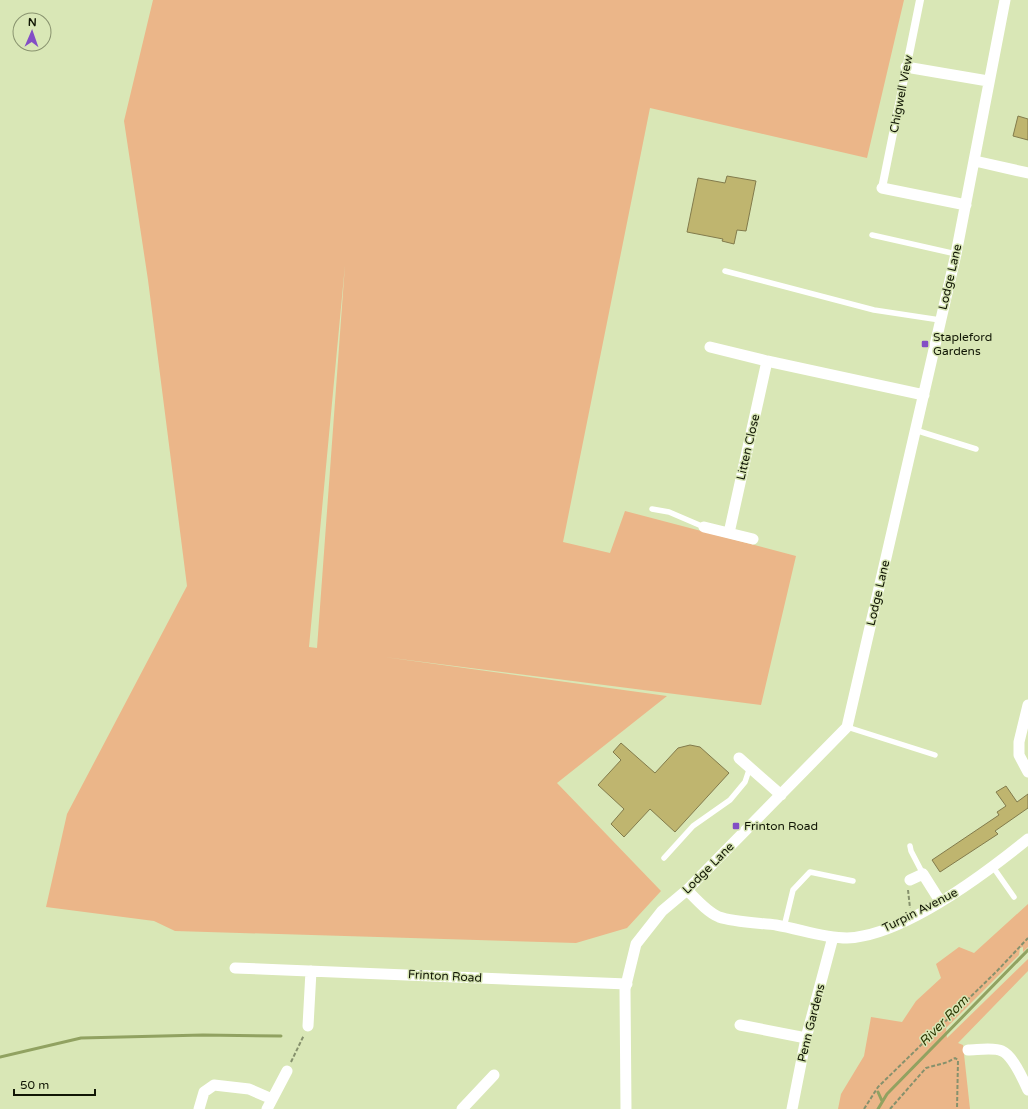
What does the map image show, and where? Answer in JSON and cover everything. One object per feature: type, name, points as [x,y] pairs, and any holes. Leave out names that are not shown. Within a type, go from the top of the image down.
[{"type":"street","name":"Chigwell View","points":[[882,188],[920,0]]},
{"type":"street","name":"Lodge Lane","points":[[626,1109],[625,989],[636,944],[662,911],[687,890],[846,727],[956,254],[975,161],[988,81],[1005,0]]},
{"type":"street","points":[[906,67],[988,81]]},
{"type":"street","points":[[975,161],[1028,173]]},
{"type":"street","points":[[882,188],[966,205]]},
{"type":"street","points":[[710,347],[924,395]]},
{"type":"street","name":"Litten Close","points":[[728,533],[767,361]]},
{"type":"street","points":[[704,527],[753,539]]},
{"type":"street","points":[[1028,705],[1019,742],[1019,756],[1028,772]]},
{"type":"street","points":[[739,758],[781,795]]},
{"type":"street","name":"Turpin Avenue","points":[[687,890],[700,904],[719,917],[784,927],[833,937],[849,938],[880,931],[911,917],[940,901],[973,882],[1028,838]]},
{"type":"street","points":[[909,884],[923,874],[940,901]]},
{"type":"street","name":"Penn Gardens","points":[[792,1109],[806,1038],[833,937]]},
{"type":"street","name":"Frinton Road","points":[[235,968],[627,984]]},
{"type":"street","points":[[308,1026],[311,970]]},
{"type":"street","points":[[740,1025],[806,1038]]},
{"type":"street","points":[[968,1050],[1002,1051],[1008,1056],[1021,1075],[1028,1090]]},
{"type":"street","points":[[199,1109],[204,1092],[214,1085],[249,1089],[269,1104],[287,1070]]},
{"type":"street","points":[[462,1109],[494,1075]]},
{"type":"lane","points":[[872,235],[956,254]]},
{"type":"lane","points":[[725,271],[874,310],[940,320]]},
{"type":"lane","points":[[915,430],[976,449]]},
{"type":"lane","points":[[652,509],[670,512],[704,527]]},
{"type":"lane","points":[[846,727],[935,755]]},
{"type":"lane","points":[[664,858],[693,826],[730,800],[745,782],[750,768]]},
{"type":"lane","points":[[910,846],[923,874]]},
{"type":"lane","points":[[993,867],[1014,897]]},
{"type":"lane","points":[[784,927],[793,890],[810,872],[853,881]]},
{"type":"path","points":[[909,884],[911,917]]},
{"type":"path","points":[[864,1109],[878,1087],[998,972],[1028,938]]},
{"type":"path","points":[[287,1070],[308,1026]]},
{"type":"path","points":[[890,1109],[926,1068],[948,1062],[955,1058],[958,1060],[957,1109]]},
{"type":"shaded area","points":[[153,0],[904,0],[867,158],[650,108],[563,542],[610,553],[625,511],[796,556],[761,705],[384,657],[667,696],[557,783],[661,891],[627,928],[576,943],[175,931],[154,921],[46,907],[67,814],[187,586],[148,280],[124,121]],"holes":[[[345,265],[317,648],[309,647]]]},
{"type":"shaded area","points":[[1028,904],[1028,947],[1023,952],[1023,947],[1020,948],[1019,955],[946,1028],[947,1038],[1028,959],[1028,971],[958,1043],[963,1045],[970,1109],[838,1109],[841,1094],[864,1056],[871,1017],[902,1022],[916,1001],[941,978],[936,964],[959,947],[974,953]]},
{"type":"building","points":[[1018,116],[1028,119],[1028,140],[1013,136]]},
{"type":"building","points":[[727,176],[756,181],[746,231],[737,230],[734,244],[722,241],[723,239],[687,232],[698,178],[725,183]]},
{"type":"building","points":[[621,743],[655,773],[678,748],[690,745],[700,747],[729,773],[675,832],[650,809],[624,837],[611,824],[624,809],[598,785],[621,760],[613,752]]},
{"type":"building","points":[[1006,786],[1017,802],[1028,794],[1028,808],[995,831],[998,834],[940,872],[932,860],[999,815],[997,812],[1006,806],[996,792]]},
{"type":"waterway","name":"River Rom","points":[[878,1109],[887,1094],[1028,950]]},
{"type":"waterway","points":[[0,1057],[81,1038],[203,1035],[281,1036]]},
{"type":"waterway","points":[[878,1092],[882,1101]]},
{"type":"place","name":"Stapleford Gardens","points":[[925,344]]},
{"type":"place","name":"Frinton Road","points":[[736,826]]}]
